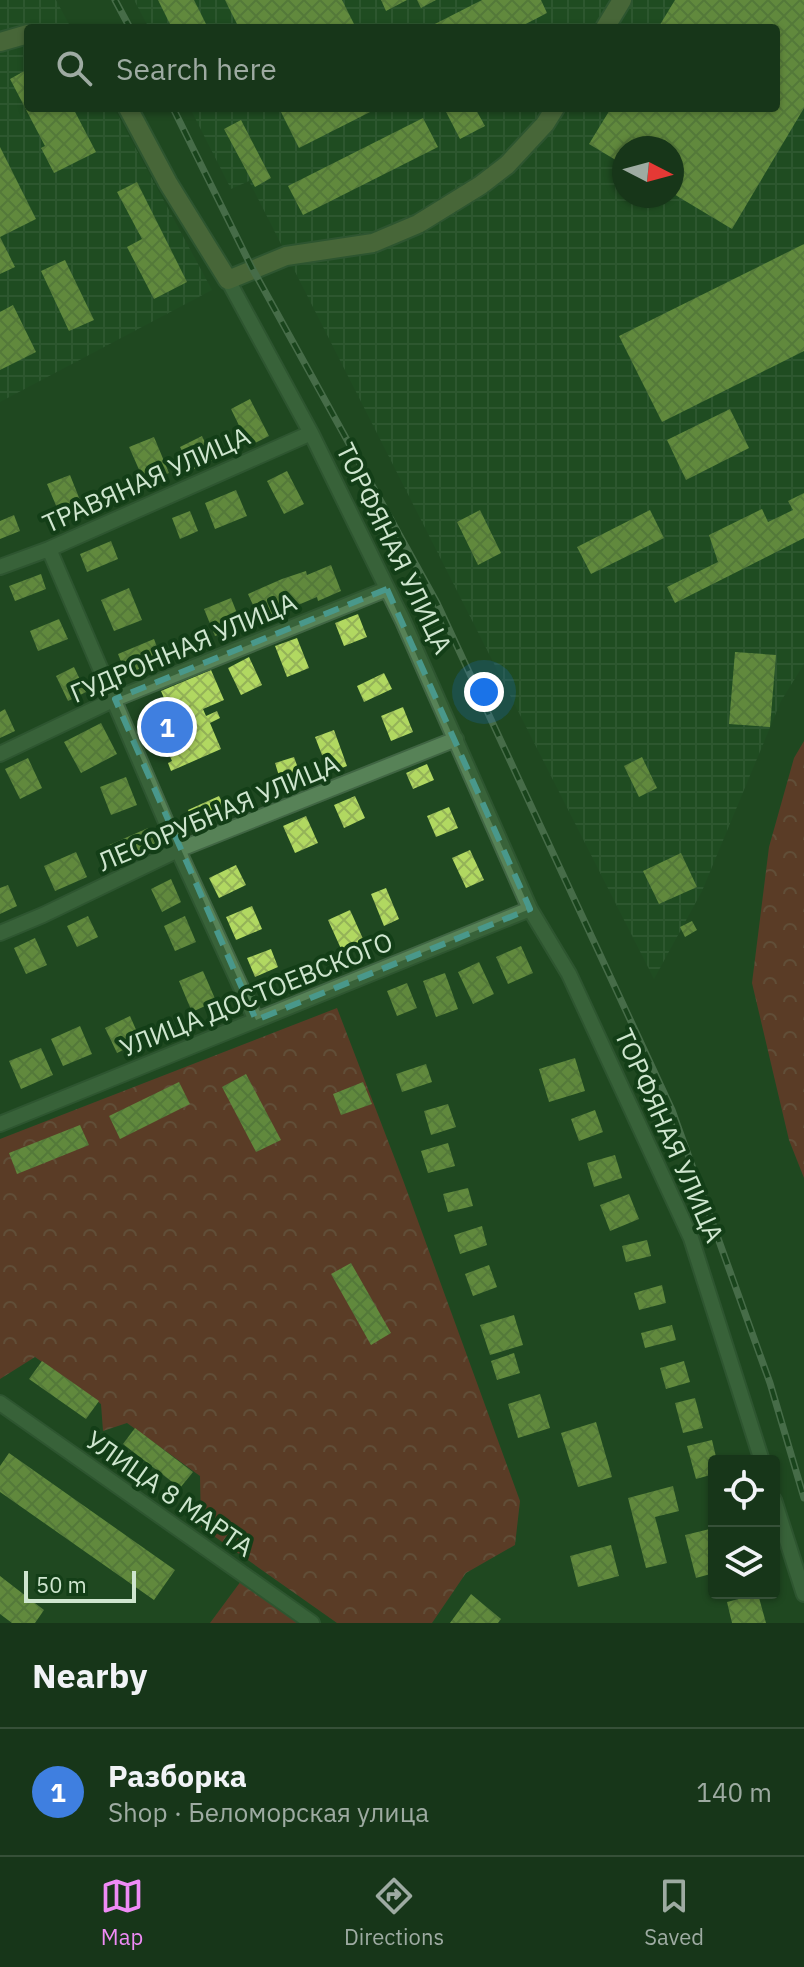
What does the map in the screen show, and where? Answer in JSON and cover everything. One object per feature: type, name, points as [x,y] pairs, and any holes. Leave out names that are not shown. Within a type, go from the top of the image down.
[{"type":"street","points":[[607,24],[622,0]]},
{"type":"street","points":[[0,42],[24,35]]},
{"type":"street","points":[[130,112],[168,183],[228,280],[286,256],[373,243],[418,224],[507,165],[552,112]]},
{"type":"street","name":"ТОРФЯНАЯ УЛИЦА","points":[[228,280],[311,433],[387,589],[530,909],[569,974],[691,1238],[760,1455]]},
{"type":"street","name":"ТРАВЯНАЯ УЛИЦА","points":[[0,567],[49,549],[311,433]]},
{"type":"street","points":[[49,549],[178,850],[256,1020]]},
{"type":"street","name":"ГУДРОННАЯ УЛИЦА","points":[[0,754],[115,699],[387,589]]},
{"type":"street","name":"ЛЕСОРУБНАЯ УЛИЦА","points":[[0,933],[178,850],[456,739]]},
{"type":"street","name":"УЛИЦА ДОСТОЕВСКОГО","points":[[0,1124],[530,909]]},
{"type":"street","name":"УЛИЦА 8 МАРТА","points":[[0,1403],[312,1623]]},
{"type":"street","points":[[780,1519],[804,1594]]},
{"type":"highlighted area","points":[[387,589],[530,909],[256,1020],[115,699]]},
{"type":"shaded area","points":[[0,0],[56,0],[69,24],[24,24],[24,112],[116,112],[212,290],[0,402]]},
{"type":"shaded area","points":[[134,0],[804,0],[804,664],[781,701],[702,891],[654,979],[249,181],[231,189],[192,112],[780,112],[780,24],[147,24]]},
{"type":"green space","points":[[804,741],[804,1178],[789,1140],[752,983],[769,847],[794,758]]},
{"type":"green space","points":[[337,1008],[520,1501],[515,1545],[466,1573],[432,1623],[337,1623],[201,1527],[200,1476],[127,1423],[103,1431],[101,1404],[35,1357],[0,1379],[0,1139]]},
{"type":"green space","points":[[241,1581],[301,1623],[210,1623]]},
{"type":"building","points":[[158,0],[194,0],[206,24],[170,24]]},
{"type":"building","points":[[225,0],[342,0],[354,24],[237,24]]},
{"type":"building","points":[[381,0],[407,0],[386,11]]},
{"type":"building","points":[[417,0],[436,0],[421,8]]},
{"type":"building","points":[[482,0],[541,0],[547,13],[526,24],[435,24]]},
{"type":"building","points":[[675,0],[804,0],[804,108],[732,229],[684,200],[684,136],[612,136],[612,158],[589,144],[609,112],[780,112],[780,24],[660,24]]},
{"type":"building","points":[[24,71],[24,106],[10,79]]},
{"type":"building","points":[[27,112],[75,112],[96,152],[54,173],[41,148],[45,146]]},
{"type":"building","points":[[281,112],[370,112],[299,148]]},
{"type":"building","points":[[446,112],[477,112],[485,126],[460,139]]},
{"type":"building","points":[[423,118],[438,147],[303,215],[288,186]]},
{"type":"building","points":[[241,120],[271,178],[255,187],[224,129]]},
{"type":"building","points":[[0,147],[36,219],[0,237]]},
{"type":"building","points":[[137,182],[187,282],[154,299],[127,247],[142,239],[117,192]]},
{"type":"building","points":[[0,237],[15,267],[0,274]]},
{"type":"building","points":[[804,244],[804,351],[662,422],[619,336]]},
{"type":"building","points":[[65,260],[94,320],[69,331],[41,271]]},
{"type":"building","points":[[13,305],[36,352],[0,370],[0,312]]},
{"type":"building","points":[[250,399],[269,436],[249,446],[231,409]]},
{"type":"building","points":[[730,409],[749,448],[686,480],[667,440]]},
{"type":"building","points":[[202,436],[213,460],[192,470],[180,447]]},
{"type":"building","points":[[154,437],[169,473],[145,483],[129,447]]},
{"type":"building","points":[[287,471],[304,504],[284,514],[267,481]]},
{"type":"building","points":[[70,475],[84,510],[62,520],[47,484]]},
{"type":"building","points":[[236,490],[247,516],[215,529],[205,503]]},
{"type":"building","points":[[804,493],[804,538],[675,603],[667,587],[718,562],[709,535],[762,509],[768,522],[793,510],[788,501]]},
{"type":"building","points":[[480,510],[501,553],[478,565],[457,522]]},
{"type":"building","points":[[650,510],[664,538],[591,574],[577,547]]},
{"type":"building","points":[[190,511],[198,531],[180,539],[172,518]]},
{"type":"building","points":[[14,515],[20,531],[0,539],[0,521]]},
{"type":"building","points":[[111,541],[118,559],[87,572],[80,554]]},
{"type":"building","points":[[331,565],[341,591],[318,601],[317,597],[260,621],[248,594],[282,579],[306,571],[307,575]]},
{"type":"building","points":[[41,574],[46,589],[15,601],[9,586]]},
{"type":"building","points":[[129,588],[142,620],[114,631],[101,600]]},
{"type":"building","points":[[231,598],[242,626],[215,636],[204,609]]},
{"type":"building","points":[[358,614],[367,637],[344,646],[335,623]]},
{"type":"building","points":[[59,619],[68,639],[38,651],[30,631]]},
{"type":"building","points":[[297,638],[309,668],[287,677],[275,646]]},
{"type":"building","points":[[154,639],[162,660],[126,674],[118,654]]},
{"type":"building","points":[[735,652],[776,655],[770,727],[729,724]]},
{"type":"building","points":[[249,657],[262,685],[241,695],[228,668]]},
{"type":"building","points":[[74,667],[86,692],[68,701],[56,676]]},
{"type":"building","points":[[211,670],[224,700],[203,709],[206,716],[217,711],[220,718],[210,723],[221,749],[171,771],[168,763],[172,761],[158,729],[174,722],[161,691]]},
{"type":"building","points":[[384,673],[392,689],[364,702],[357,686]]},
{"type":"building","points":[[403,707],[413,732],[391,741],[381,716]]},
{"type":"building","points":[[5,709],[15,731],[0,738],[0,712]]},
{"type":"building","points":[[101,723],[117,754],[81,773],[64,742]]},
{"type":"building","points":[[334,730],[347,766],[329,773],[315,737]]},
{"type":"building","points":[[294,757],[303,782],[283,789],[275,763]]},
{"type":"building","points":[[642,757],[657,788],[639,797],[624,766]]},
{"type":"building","points":[[28,758],[42,788],[20,799],[5,769]]},
{"type":"building","points":[[427,764],[434,780],[413,789],[406,773]]},
{"type":"building","points":[[126,777],[137,805],[111,815],[100,787]]},
{"type":"building","points":[[219,796],[227,812],[195,827],[188,810]]},
{"type":"building","points":[[355,796],[365,818],[344,828],[334,805]]},
{"type":"building","points":[[449,807],[458,828],[436,837],[427,816]]},
{"type":"building","points":[[306,816],[318,843],[295,853],[283,826]]},
{"type":"building","points":[[148,828],[156,845],[114,863],[107,846]]},
{"type":"building","points":[[470,850],[484,880],[466,888],[452,858]]},
{"type":"building","points":[[76,852],[87,877],[55,891],[44,866]]},
{"type":"building","points":[[681,853],[697,887],[659,904],[643,871]]},
{"type":"building","points":[[236,865],[246,885],[219,898],[209,878]]},
{"type":"building","points":[[171,879],[181,902],[162,912],[151,889]]},
{"type":"building","points":[[8,885],[17,906],[0,914],[0,888]]},
{"type":"building","points":[[386,888],[399,919],[384,926],[371,894]]},
{"type":"building","points":[[252,906],[262,929],[236,940],[226,917]]},
{"type":"building","points":[[350,910],[364,941],[342,951],[328,920]]},
{"type":"building","points":[[88,916],[98,937],[77,947],[67,926]]},
{"type":"building","points":[[185,916],[196,942],[175,951],[164,926]]},
{"type":"building","points":[[692,921],[697,930],[685,937],[680,927]]},
{"type":"building","points":[[35,938],[47,965],[26,974],[14,948]]},
{"type":"building","points":[[521,946],[533,973],[508,984],[496,957]]},
{"type":"building","points":[[271,949],[278,967],[255,977],[247,958]]},
{"type":"building","points":[[479,962],[494,994],[473,1004],[458,972]]},
{"type":"building","points":[[203,971],[216,1001],[192,1012],[179,981]]},
{"type":"building","points":[[445,973],[458,1009],[436,1017],[423,981]]},
{"type":"building","points":[[407,983],[417,1008],[397,1016],[387,991]]},
{"type":"building","points":[[130,1016],[141,1041],[117,1053],[105,1028]]},
{"type":"building","points":[[80,1026],[92,1054],[63,1066],[51,1039]]},
{"type":"building","points":[[41,1048],[53,1075],[21,1089],[9,1061]]},
{"type":"building","points":[[575,1058],[585,1091],[549,1102],[539,1069]]},
{"type":"building","points":[[426,1064],[432,1082],[402,1092],[396,1074]]},
{"type":"building","points":[[246,1074],[281,1140],[256,1152],[222,1087]]},
{"type":"building","points":[[179,1082],[190,1104],[120,1139],[109,1116]]},
{"type":"building","points":[[363,1082],[372,1104],[341,1115],[333,1094]]},
{"type":"building","points":[[448,1104],[456,1127],[431,1135],[424,1111]]},
{"type":"building","points":[[595,1110],[603,1132],[579,1141],[571,1119]]},
{"type":"building","points":[[80,1125],[89,1145],[17,1174],[9,1153]]},
{"type":"building","points":[[448,1143],[455,1166],[428,1173],[421,1151]]},
{"type":"building","points":[[615,1155],[622,1178],[594,1187],[587,1163]]},
{"type":"building","points":[[468,1188],[473,1206],[448,1212],[443,1194]]},
{"type":"building","points":[[629,1194],[639,1219],[610,1231],[600,1205]]},
{"type":"building","points":[[482,1226],[487,1245],[460,1254],[454,1235]]},
{"type":"building","points":[[647,1240],[651,1256],[626,1262],[622,1246]]},
{"type":"building","points":[[351,1263],[391,1333],[371,1345],[331,1274]]},
{"type":"building","points":[[489,1265],[497,1287],[473,1296],[465,1274]]},
{"type":"building","points":[[662,1285],[666,1303],[639,1310],[634,1293]]},
{"type":"building","points":[[514,1315],[523,1345],[490,1355],[480,1325]]},
{"type":"building","points":[[672,1325],[676,1340],[645,1348],[641,1333]]},
{"type":"building","points":[[514,1353],[520,1373],[497,1380],[491,1361]]},
{"type":"building","points":[[42,1361],[99,1401],[86,1419],[29,1379]]},
{"type":"building","points":[[684,1361],[690,1382],[666,1389],[660,1368]]},
{"type":"building","points":[[540,1394],[550,1428],[518,1438],[508,1404]]},
{"type":"building","points":[[695,1398],[703,1428],[683,1433],[675,1403]]},
{"type":"building","points":[[596,1422],[612,1477],[578,1487],[561,1433]]},
{"type":"building","points":[[135,1428],[193,1472],[180,1488],[123,1444]]},
{"type":"building","points":[[712,1440],[716,1455],[708,1455],[708,1476],[696,1479],[687,1446]]},
{"type":"building","points":[[9,1453],[175,1570],[154,1600],[0,1492],[0,1466]]},
{"type":"building","points":[[673,1486],[679,1511],[655,1517],[667,1563],[646,1568],[628,1498]]},
{"type":"building","points":[[708,1529],[708,1575],[696,1578],[685,1535]]},
{"type":"building","points":[[611,1545],[619,1576],[578,1587],[570,1556]]},
{"type":"building","points":[[0,1576],[44,1610],[35,1623],[12,1623],[0,1614]]},
{"type":"building","points":[[471,1594],[501,1619],[498,1623],[450,1623]]},
{"type":"building","points":[[759,1599],[766,1623],[732,1623],[727,1602]]},
{"type":"railway","points":[[115,0],[128,24]]},
{"type":"railway","points":[[175,112],[252,268],[437,603],[672,1110],[770,1383],[804,1498]]},
{"type":"place","name":"Разборка","points":[[167,727]]}]
